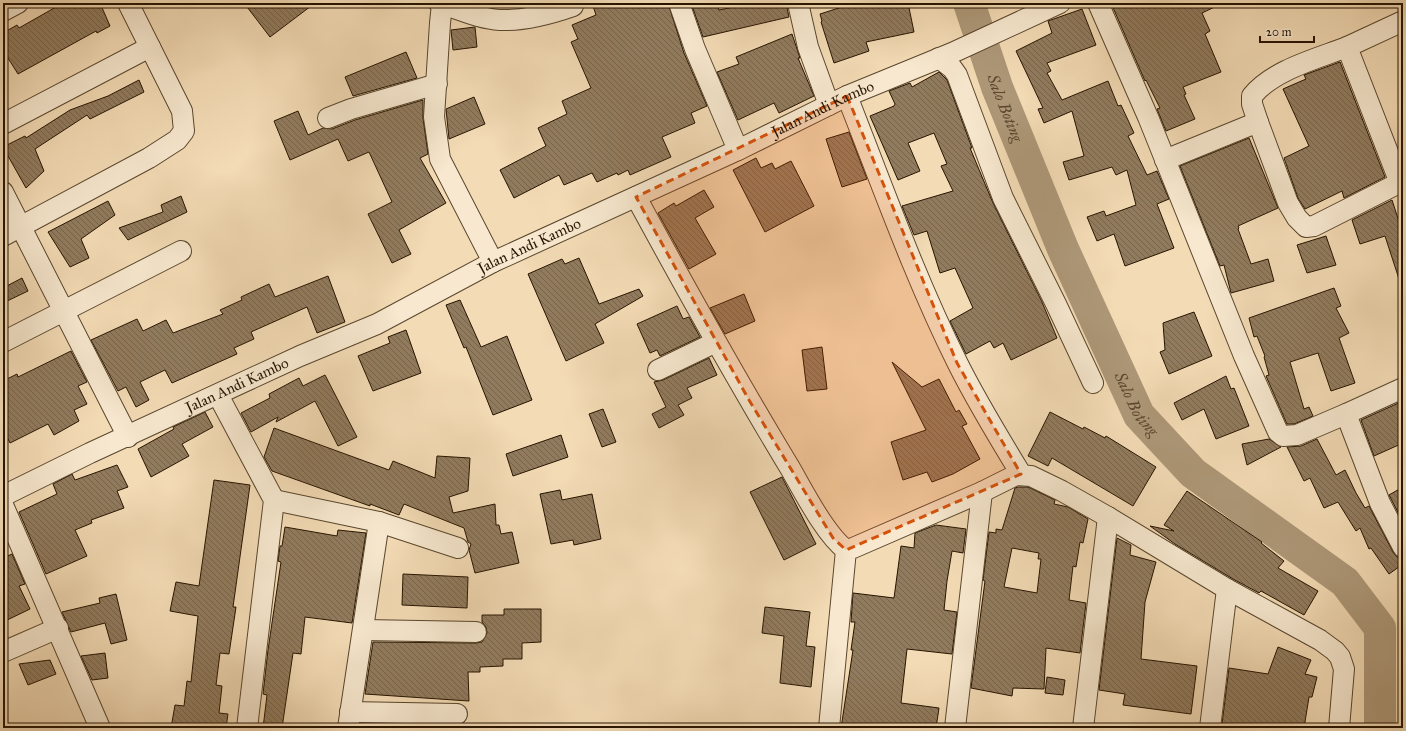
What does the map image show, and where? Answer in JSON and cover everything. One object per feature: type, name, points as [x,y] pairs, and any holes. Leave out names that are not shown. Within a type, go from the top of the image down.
[{"type":"street","points":[[3,11],[18,3]]},
{"type":"street","points":[[3,236],[149,158],[177,140],[184,131],[182,111],[128,3]]},
{"type":"street","points":[[493,262],[440,159],[434,117],[442,3],[479,16],[500,20],[547,14],[573,6]]},
{"type":"street","points":[[679,3],[695,49],[738,150]]},
{"type":"street","points":[[798,3],[808,47],[829,105]]},
{"type":"street","name":"Jalan Andi Kambo","points":[[3,496],[300,356],[377,324],[493,262],[738,150],[847,96],[946,55],[1060,3]]},
{"type":"street","points":[[1098,3],[1165,160],[1244,356],[1278,432],[1283,436],[1297,435],[1403,388]]},
{"type":"street","points":[[1347,47],[1401,182],[1314,226],[1306,227],[1297,218],[1288,202],[1258,122],[1252,104],[1252,96],[1260,86],[1274,76],[1347,47],[1403,21]]},
{"type":"street","points":[[3,124],[150,47]]},
{"type":"street","points":[[946,55],[952,68],[957,74],[1003,198],[1056,304],[1093,383]]},
{"type":"street","points":[[328,118],[351,109],[437,84]]},
{"type":"street","points":[[847,96],[903,236],[954,356],[978,403],[1021,474]]},
{"type":"street","points":[[1165,160],[1258,122]]},
{"type":"street","points":[[3,192],[65,310],[128,437]]},
{"type":"street","points":[[636,197],[716,342],[823,522],[833,538],[846,550]]},
{"type":"street","points":[[3,342],[181,251]]},
{"type":"street","points":[[658,370],[716,342]]},
{"type":"street","points":[[218,395],[274,500],[246,728]]},
{"type":"street","points":[[1346,414],[1380,503],[1403,546]]},
{"type":"street","points":[[846,550],[982,492],[1016,475],[1021,474],[1031,476],[1062,491],[1108,517],[1228,589],[1320,640],[1340,657],[1344,670],[1339,728]]},
{"type":"street","points":[[955,728],[982,492]]},
{"type":"street","points":[[274,500],[379,522],[458,548]]},
{"type":"street","points":[[3,505],[58,628],[100,728]]},
{"type":"street","points":[[1083,728],[1108,517]]},
{"type":"street","points":[[379,522],[364,630],[349,720],[456,714]]},
{"type":"street","points":[[829,728],[846,550]]},
{"type":"street","points":[[1210,728],[1228,589]]},
{"type":"street","points":[[3,652],[58,628]]},
{"type":"street","points":[[364,630],[476,632]]},
{"type":"highlighted area","points":[[847,96],[957,363],[1021,474],[846,550],[833,538],[749,400],[636,197]]},
{"type":"building","points":[[63,3],[100,3],[110,26],[97,33],[96,31],[18,74],[3,50],[3,33],[17,25],[19,28]]},
{"type":"building","points":[[244,3],[315,3],[270,37]]},
{"type":"building","points":[[592,3],[668,3],[684,53],[707,106],[691,113],[695,123],[662,137],[671,157],[630,175],[628,170],[597,182],[592,173],[564,185],[559,175],[514,198],[500,170],[546,146],[538,128],[567,114],[562,101],[591,88],[571,42],[578,39],[572,25],[596,15]]},
{"type":"building","points":[[691,3],[717,3],[719,10],[754,3],[786,3],[789,17],[703,37]]},
{"type":"building","points":[[844,3],[908,3],[914,32],[866,42],[869,51],[834,63],[821,22],[820,14],[845,6]]},
{"type":"building","points":[[1111,3],[1223,3],[1202,13],[1210,31],[1205,34],[1221,72],[1183,87],[1186,94],[1184,95],[1195,119],[1166,131],[1157,109],[1160,108],[1146,80],[1145,81]]},
{"type":"building","points":[[1082,9],[1096,45],[1047,63],[1051,71],[1047,73],[1062,100],[1108,81],[1118,106],[1121,105],[1134,133],[1128,136],[1147,175],[1157,171],[1169,199],[1157,204],[1174,248],[1125,266],[1114,234],[1097,241],[1087,217],[1104,211],[1106,216],[1136,205],[1127,170],[1116,175],[1112,167],[1069,180],[1063,162],[1084,156],[1072,111],[1044,123],[1038,109],[1043,108],[1016,51],[1052,33],[1048,21]]},
{"type":"building","points":[[475,27],[477,47],[453,50],[451,30]]},
{"type":"building","points":[[792,34],[800,58],[798,58],[814,96],[779,113],[774,103],[738,120],[717,72],[739,64],[736,57]]},
{"type":"building","points":[[406,52],[417,78],[353,96],[345,77]]},
{"type":"building","points":[[1340,62],[1385,177],[1344,198],[1342,191],[1305,209],[1298,198],[1284,158],[1309,146],[1283,89],[1306,79],[1304,75]]},
{"type":"building","points":[[939,72],[947,80],[972,148],[970,148],[993,203],[1042,302],[1057,338],[1011,360],[1003,343],[994,348],[990,341],[966,354],[950,321],[973,308],[955,268],[940,273],[927,231],[914,235],[902,206],[953,191],[941,166],[947,164],[934,133],[908,143],[920,171],[898,180],[870,116],[894,106],[895,104],[889,91],[910,83],[912,87]]},
{"type":"building","points":[[139,80],[144,92],[90,119],[87,115],[35,149],[44,171],[26,188],[3,147],[25,136],[26,138],[70,110],[108,96]]},
{"type":"building","points":[[474,97],[485,124],[449,139],[446,109]]},
{"type":"building","points":[[423,100],[423,118],[428,154],[420,158],[446,203],[399,230],[411,254],[392,263],[368,214],[392,202],[369,152],[348,161],[338,139],[290,160],[274,121],[298,111],[308,135],[323,128],[332,129],[355,120]]},
{"type":"building","points":[[849,132],[867,179],[842,187],[826,139]]},
{"type":"building","points":[[1249,138],[1278,208],[1238,226],[1238,229],[1251,264],[1268,259],[1274,281],[1231,293],[1224,265],[1220,266],[1180,166]]},
{"type":"building","points":[[756,158],[761,168],[772,163],[775,169],[791,161],[814,206],[765,232],[733,170]]},
{"type":"building","points":[[704,190],[714,207],[695,218],[716,254],[689,269],[658,213],[674,203],[676,206]]},
{"type":"building","points":[[181,196],[187,212],[128,240],[119,228],[163,212],[161,205]]},
{"type":"building","points":[[1392,200],[1403,234],[1403,282],[1400,282],[1385,236],[1360,244],[1352,220]]},
{"type":"building","points":[[108,201],[115,215],[81,239],[89,258],[70,267],[48,232]]},
{"type":"building","points":[[1326,236],[1336,265],[1307,273],[1297,245]]},
{"type":"building","points":[[579,258],[599,304],[639,289],[643,296],[595,324],[604,343],[566,361],[528,274],[562,259],[565,264]]},
{"type":"building","points":[[328,276],[345,322],[317,333],[307,307],[251,332],[254,339],[234,348],[237,354],[172,383],[165,370],[140,382],[149,400],[136,407],[126,387],[118,391],[91,340],[137,319],[143,331],[166,320],[173,333],[223,314],[220,310],[242,300],[241,297],[269,284],[275,297]]},
{"type":"building","points":[[22,278],[28,291],[3,303],[3,288]]},
{"type":"building","points":[[1334,288],[1341,306],[1336,308],[1349,333],[1339,338],[1355,383],[1331,391],[1318,353],[1290,362],[1304,409],[1309,407],[1313,416],[1294,424],[1287,424],[1266,376],[1269,375],[1265,356],[1257,336],[1254,337],[1249,318]]},
{"type":"building","points":[[744,294],[755,321],[725,334],[710,308]]},
{"type":"building","points":[[460,300],[481,347],[507,336],[532,400],[493,415],[466,347],[464,348],[446,305]]},
{"type":"building","points":[[677,306],[683,319],[689,317],[700,337],[660,356],[657,350],[650,353],[637,324]]},
{"type":"building","points":[[1194,312],[1212,356],[1169,374],[1160,352],[1165,350],[1163,323]]},
{"type":"building","points":[[406,330],[421,373],[373,391],[358,356],[390,343],[388,337]]},
{"type":"building","points":[[822,347],[827,389],[807,391],[802,350]]},
{"type":"building","points":[[71,351],[87,382],[78,386],[87,404],[74,410],[79,421],[54,435],[48,424],[10,443],[3,429],[3,381],[17,374],[18,377]]},
{"type":"building","points":[[709,358],[717,375],[687,388],[692,398],[678,405],[684,415],[659,428],[652,414],[666,407],[654,382],[663,380]]},
{"type":"building","points":[[892,362],[922,387],[939,379],[956,412],[959,410],[967,424],[962,426],[980,459],[953,474],[932,482],[927,472],[903,480],[891,442],[926,430]]},
{"type":"building","points":[[325,375],[357,437],[338,446],[315,401],[276,422],[278,417],[251,432],[241,413],[270,398],[269,394],[299,378],[303,386]]},
{"type":"building","points":[[1226,376],[1231,389],[1234,388],[1249,426],[1216,439],[1204,409],[1182,420],[1174,403]]},
{"type":"building","points":[[1403,401],[1403,443],[1374,456],[1361,420]]},
{"type":"building","points":[[603,409],[616,442],[602,447],[589,414]]},
{"type":"building","points":[[205,412],[213,427],[182,444],[189,456],[151,477],[138,449],[174,429],[173,427]]},
{"type":"building","points":[[1050,412],[1083,429],[1084,427],[1105,438],[1106,436],[1156,467],[1133,506],[1052,458],[1048,466],[1028,456]]},
{"type":"building","points":[[274,428],[389,470],[393,461],[435,478],[437,456],[470,458],[468,491],[449,497],[453,513],[495,504],[496,525],[499,525],[501,534],[512,532],[519,563],[475,573],[469,550],[471,544],[468,542],[464,528],[404,504],[399,515],[272,471],[264,457]]},
{"type":"building","points":[[561,435],[568,457],[513,476],[506,454]]},
{"type":"building","points":[[1269,439],[1281,447],[1247,465],[1242,444]]},
{"type":"building","points":[[1317,439],[1336,475],[1345,470],[1365,508],[1369,506],[1393,552],[1397,557],[1403,558],[1403,564],[1389,574],[1371,548],[1369,549],[1360,528],[1356,531],[1338,502],[1324,508],[1310,478],[1304,481],[1287,447],[1301,446]]},
{"type":"building","points":[[117,465],[128,487],[117,491],[124,508],[91,520],[92,523],[75,530],[87,556],[46,574],[19,512],[57,494],[53,484],[72,474],[75,480]]},
{"type":"building","points":[[782,477],[816,544],[784,560],[750,492]]},
{"type":"building","points":[[214,480],[250,485],[233,607],[236,607],[229,654],[220,653],[216,685],[222,686],[219,713],[228,714],[226,728],[171,728],[175,705],[184,706],[187,681],[191,682],[198,616],[170,611],[176,582],[199,586]]},
{"type":"building","points":[[1028,487],[1055,500],[1054,504],[1068,507],[1088,519],[1083,543],[1080,542],[1076,567],[1073,566],[1069,600],[1086,603],[1080,653],[1046,648],[1044,689],[1013,688],[1012,696],[971,688],[985,581],[983,580],[989,532],[996,533],[996,529],[1002,530],[1015,488]],"holes":[[[1012,548],[1039,553],[1038,559],[1041,559],[1037,593],[1004,587]]]},
{"type":"building","points":[[1403,487],[1403,522],[1389,495]]},
{"type":"building","points":[[560,490],[562,500],[592,494],[601,539],[574,545],[573,540],[551,544],[540,494]]},
{"type":"building","points":[[1187,491],[1262,542],[1261,543],[1284,561],[1278,568],[1318,591],[1304,615],[1261,591],[1259,593],[1233,579],[1175,544],[1150,526],[1174,531],[1164,525]]},
{"type":"building","points":[[936,525],[966,529],[963,553],[952,551],[947,581],[944,610],[957,612],[952,654],[907,649],[901,703],[939,708],[936,728],[903,728],[881,725],[881,728],[841,728],[853,650],[851,650],[855,622],[851,622],[853,593],[894,598],[901,546],[914,548],[915,533]]},
{"type":"building","points":[[285,527],[337,536],[338,530],[366,533],[352,623],[305,617],[301,654],[293,653],[282,728],[263,728],[267,695],[263,694],[281,562],[278,561]]},
{"type":"building","points":[[1117,538],[1131,545],[1130,555],[1156,562],[1145,602],[1141,659],[1197,666],[1191,714],[1123,705],[1125,694],[1099,690]]},
{"type":"building","points":[[12,554],[25,584],[19,586],[30,609],[3,622],[3,558]]},
{"type":"building","points":[[403,574],[468,577],[467,608],[402,605]]},
{"type":"building","points":[[116,594],[127,640],[111,644],[105,623],[71,632],[62,612],[100,603],[99,598]]},
{"type":"building","points":[[765,607],[810,612],[806,646],[815,647],[811,687],[780,683],[784,636],[762,633]]},
{"type":"building","points":[[504,609],[541,609],[541,642],[522,643],[522,659],[503,659],[503,666],[480,667],[480,672],[468,672],[469,701],[365,694],[373,642],[482,642],[487,633],[486,627],[482,622],[482,615],[504,615]]},
{"type":"building","points":[[1278,647],[1311,660],[1305,674],[1317,677],[1312,697],[1309,697],[1304,728],[1275,728],[1222,724],[1229,668],[1268,674]]},
{"type":"building","points":[[105,653],[108,678],[92,680],[81,656]]},
{"type":"building","points":[[50,660],[56,674],[28,685],[19,664]]},
{"type":"building","points":[[1047,677],[1065,680],[1063,695],[1045,693]]},
{"type":"waterway","name":"Salo Boting","points":[[969,3],[997,87],[1063,249],[1139,415],[1193,473],[1345,582],[1380,628],[1380,728]]}]
